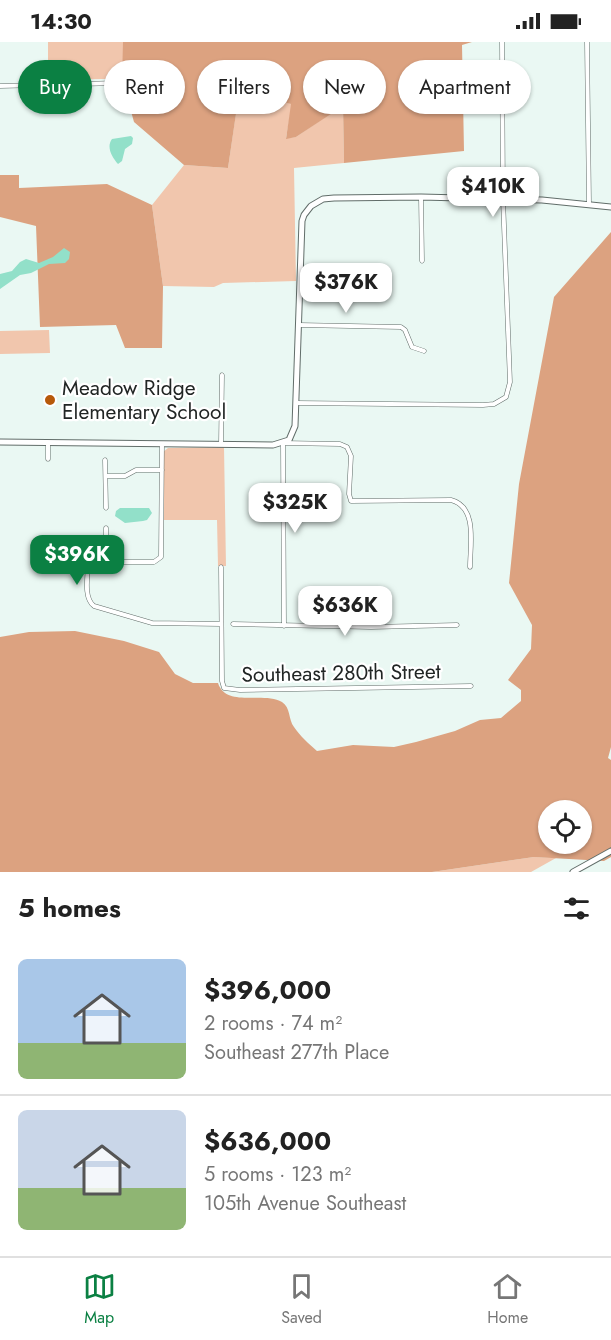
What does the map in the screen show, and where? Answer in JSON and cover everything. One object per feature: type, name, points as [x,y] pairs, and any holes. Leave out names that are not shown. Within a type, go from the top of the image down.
[{"type":"street","points":[[296,403],[483,405],[494,404],[506,397],[510,382],[503,199],[502,42]]},
{"type":"street","points":[[587,42],[589,203]]},
{"type":"street","points":[[0,86],[104,83]]},
{"type":"street","points":[[421,197],[422,261]]},
{"type":"street","points":[[283,443],[289,440],[294,432],[302,222],[307,209],[316,202],[334,198],[421,197],[589,203],[611,207]]},
{"type":"street","points":[[299,325],[401,327],[405,330],[412,347],[424,351]]},
{"type":"street","points":[[221,444],[222,375]]},
{"type":"street","points":[[0,442],[340,444],[347,447],[351,456],[351,501],[451,500],[459,502],[465,508],[470,522],[470,567]]},
{"type":"street","points":[[48,443],[48,459]]},
{"type":"street","points":[[283,443],[284,626]]},
{"type":"street","points":[[59,562],[154,562],[161,557],[162,444]]},
{"type":"street","points":[[105,460],[106,508]]},
{"type":"street","points":[[106,476],[124,476],[136,470],[162,470]]},
{"type":"street","points":[[106,528],[106,562]]},
{"type":"street","points":[[88,562],[90,604],[152,623],[221,624]]},
{"type":"street","name":"Southeast 280th Street","points":[[221,567],[222,686],[227,689],[471,686]]},
{"type":"street","points":[[233,624],[457,625]]},
{"type":"street","points":[[573,872],[611,851]]},
{"type":"shaded area","points":[[48,42],[217,42],[216,60],[197,60],[197,77],[185,78],[185,60],[104,60],[104,79],[92,79],[92,60],[48,60]]},
{"type":"shaded area","points":[[123,42],[472,42],[462,45],[462,60],[398,60],[398,114],[463,114],[464,151],[344,163],[343,114],[386,114],[386,60],[303,60],[303,114],[331,114],[296,137],[286,139],[291,114],[291,60],[197,60],[197,114],[236,114],[228,168],[184,165],[134,122],[132,114],[185,114],[185,60],[123,60]]},
{"type":"shaded area","points":[[236,114],[290,114],[286,138],[296,137],[330,114],[343,114],[344,163],[294,168],[296,281],[223,283],[214,287],[163,286],[152,205],[184,165],[228,168]]},
{"type":"shaded area","points":[[131,136],[132,144],[125,149],[122,161],[118,164],[110,152],[110,142],[112,139]]},
{"type":"shaded area","points":[[0,175],[19,175],[19,188],[107,184],[152,205],[163,286],[162,348],[125,348],[116,325],[40,327],[36,226],[0,217]]},
{"type":"shaded area","points":[[611,232],[611,747],[608,758],[611,760],[611,857],[604,861],[534,857],[432,872],[0,872],[0,637],[29,632],[75,631],[124,641],[159,652],[175,674],[193,683],[218,683],[222,691],[229,695],[274,699],[282,702],[287,707],[294,727],[317,751],[353,745],[394,747],[455,731],[480,720],[501,718],[521,701],[521,690],[508,680],[531,649],[532,625],[509,583],[519,484],[554,297]]},
{"type":"shaded area","points":[[64,248],[70,252],[69,259],[65,263],[49,264],[31,273],[20,275],[0,289],[0,274],[12,271],[26,259],[39,263],[53,257]]},
{"type":"shaded area","points":[[49,330],[50,353],[0,354],[0,331]]},
{"type":"shaded area","points":[[224,447],[226,566],[218,566],[217,520],[164,520],[163,452],[168,448]]},
{"type":"shaded area","points":[[120,508],[149,508],[152,513],[147,520],[125,523],[115,516],[116,511]]},
{"type":"shaded area","points":[[534,857],[556,858],[531,872],[432,872]]},
{"type":"place","name":"Meadow Ridge Elementary School","points":[[50,400]]}]
